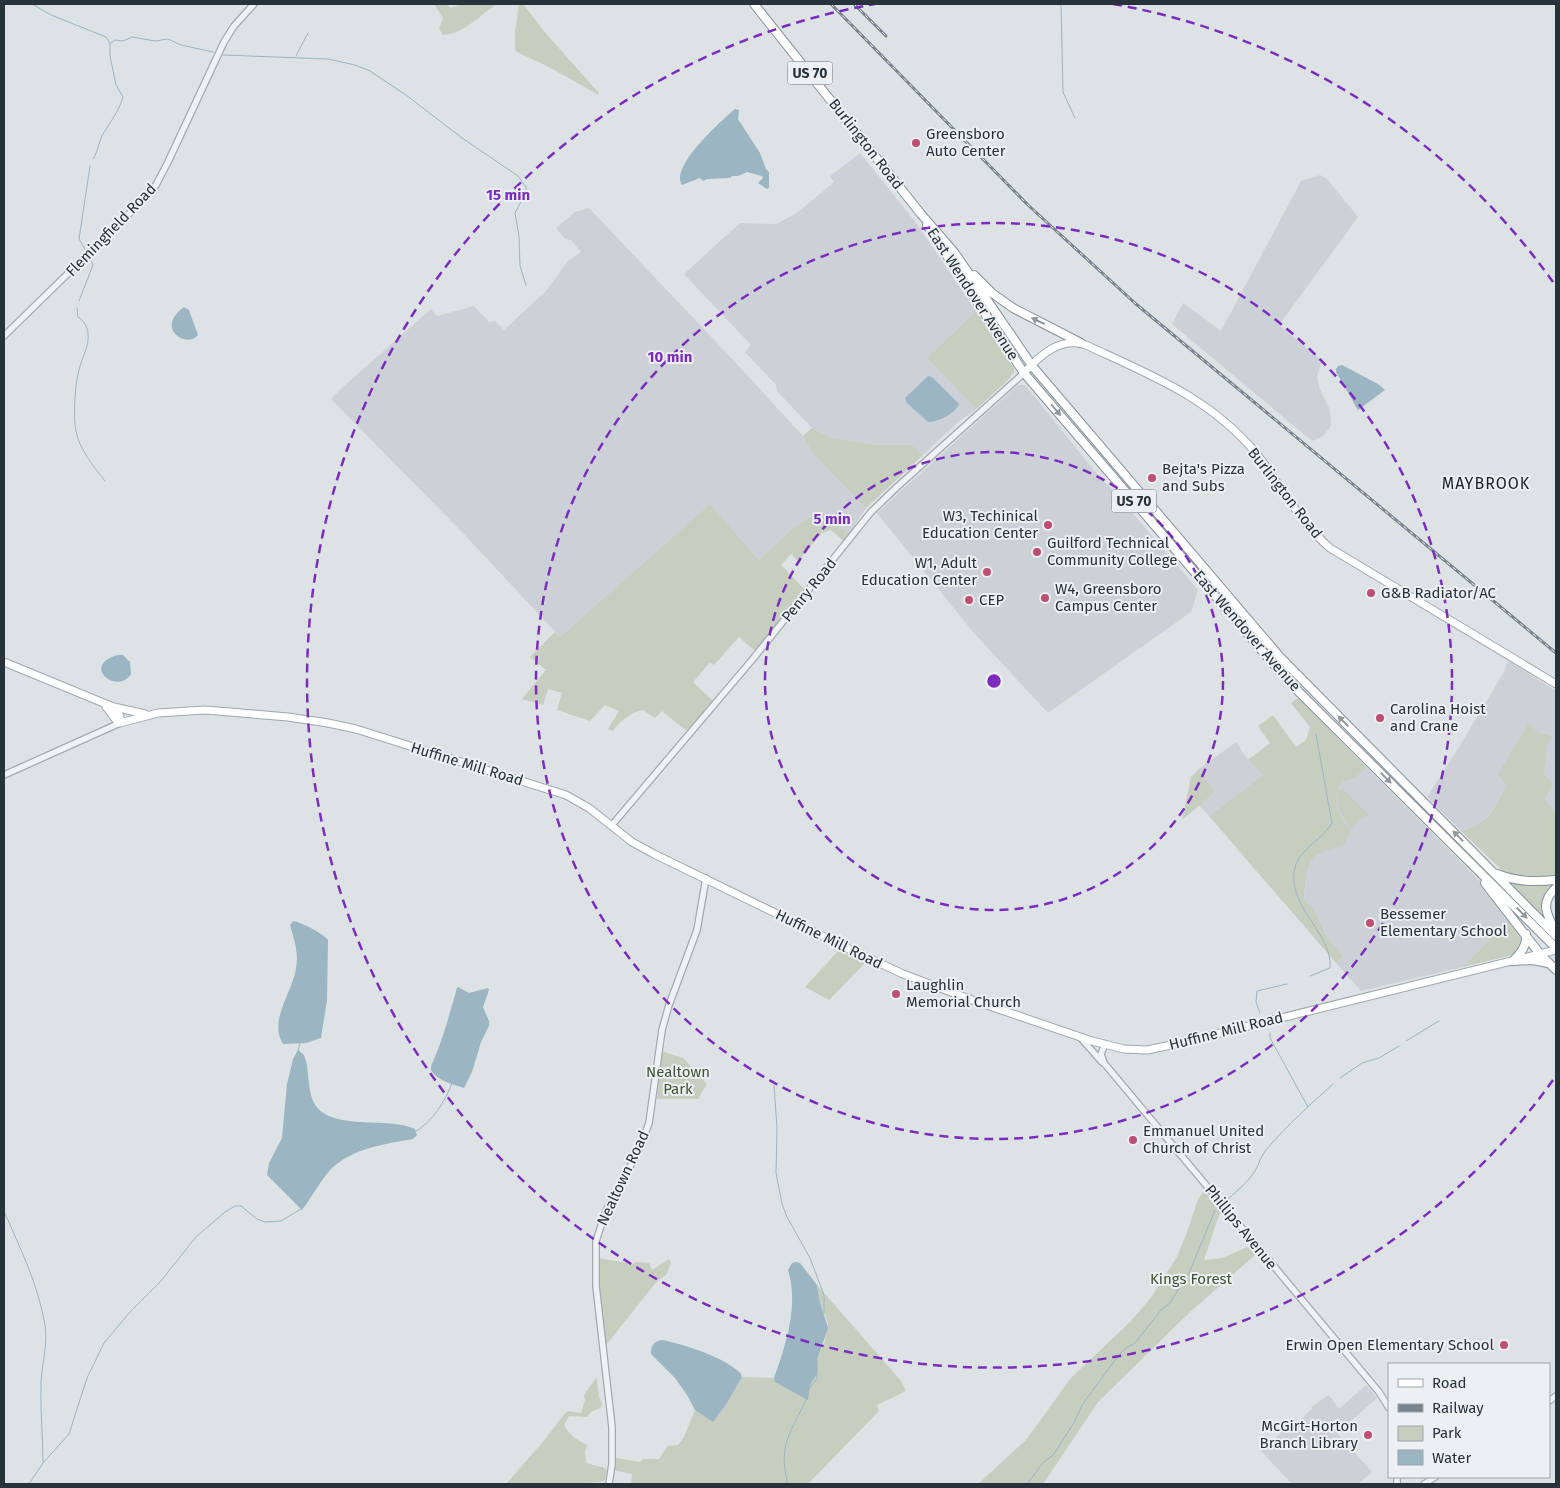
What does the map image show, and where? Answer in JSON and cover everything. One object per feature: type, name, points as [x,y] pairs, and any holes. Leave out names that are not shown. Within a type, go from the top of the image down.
[{"type":"highway","name":"Burlington Road","points":[[754,4],[922,214]]},
{"type":"highway","name":"East Wendover Avenue","points":[[922,214],[954,252],[1032,366],[1290,668],[1556,934]]},
{"type":"highway","name":"East Wendover Avenue","points":[[922,214],[933,236],[1024,373],[1112,476],[1298,691],[1462,854],[1554,950]]},
{"type":"highway","points":[[954,252],[986,287],[1006,304],[1028,317],[1082,343]]},
{"type":"highway","points":[[1078,435],[1089,442],[1112,468],[1122,471]]},
{"type":"highway","points":[[1112,476],[1121,479],[1158,520],[1172,529]]},
{"type":"highway","points":[[1462,854],[1540,954],[1556,970]]},
{"type":"highway","points":[[1492,871],[1518,881],[1556,880]]},
{"type":"highway","points":[[1556,888],[1549,895],[1546,902],[1547,916],[1556,934]]},
{"type":"highway","points":[[1513,960],[1523,949],[1526,934]]},
{"type":"highway","points":[[1513,960],[1533,960],[1550,964]]},
{"type":"main road","name":"Burlington Road","points":[[1024,373],[1054,347],[1066,343],[1082,343],[1175,386],[1219,416],[1255,452],[1310,529],[1336,553],[1556,684]]},
{"type":"main road","name":"Burlington Road","points":[[1032,366],[1061,349],[1078,346],[1094,348]]},
{"type":"main road","points":[[4,662],[102,703],[129,712],[148,714]]},
{"type":"main road","points":[[102,703],[112,712],[116,721],[120,724]]},
{"type":"main road","points":[[111,706],[120,715],[120,724]]},
{"type":"main road","name":"Huffine Mill Road","points":[[120,724],[148,714],[184,710],[229,711],[328,723],[354,728],[566,795],[584,804],[632,842],[654,854],[903,974],[975,1001],[1124,1049],[1147,1050],[1176,1044],[1554,950]]},
{"type":"street","name":"Flemingfield Road","points":[[4,336],[128,215],[156,184],[224,42],[234,26],[254,4]]},
{"type":"street","name":"Penry Road","points":[[612,825],[757,654],[871,512],[1024,373]]},
{"type":"street","points":[[4,775],[120,724]]},
{"type":"street","name":"Nealtown Road","points":[[609,1484],[612,1464],[612,1426],[596,1286],[596,1241],[606,1211],[639,1150],[649,1123],[662,1030],[669,1005],[697,930],[706,878]]},
{"type":"street","name":"Phillips Avenue","points":[[1080,1036],[1379,1392],[1388,1406]]},
{"type":"street","points":[[1104,1063],[1101,1054],[1105,1044]]},
{"type":"shaded area","points":[[861,154],[916,223],[976,311],[927,358],[976,409],[957,423],[922,456],[919,450],[911,445],[875,445],[830,437],[812,428],[777,391],[776,385],[745,352],[751,345],[684,274],[740,223],[776,224],[797,213],[834,182],[830,176]]},
{"type":"shaded area","points":[[1320,175],[1327,179],[1358,217],[1279,325],[1322,361],[1317,376],[1319,387],[1330,410],[1331,426],[1323,436],[1312,441],[1172,324],[1183,303],[1221,331],[1301,181]]},
{"type":"shaded area","points":[[589,208],[735,362],[803,436],[813,454],[866,508],[849,534],[819,510],[791,530],[759,560],[710,504],[560,637],[463,533],[331,399],[431,309],[437,316],[474,306],[489,322],[495,321],[504,330],[546,291],[568,261],[581,252],[571,240],[565,239],[556,228],[575,212]]},
{"type":"shaded area","name":"Guilford Technical Community College","points":[[1018,385],[1025,385],[1101,479],[1113,490],[1198,590],[1191,612],[1048,713],[973,632],[877,513]]},
{"type":"shaded area","points":[[1510,662],[1556,691],[1556,812],[1545,799],[1553,784],[1544,773],[1547,734],[1538,733],[1491,812],[1482,823],[1461,831],[1427,797],[1504,672],[1507,663]]},
{"type":"shaded area","points":[[1236,742],[1248,760],[1263,775],[1209,816],[1199,805],[1215,792],[1199,769]]},
{"type":"shaded area","points":[[1366,767],[1478,879],[1509,919],[1463,967],[1361,991],[1336,963],[1343,957],[1325,934],[1315,911],[1304,899],[1307,866],[1313,856],[1323,850],[1344,845],[1337,810],[1337,788],[1342,782],[1355,779]]},
{"type":"shaded area","points":[[1366,1385],[1377,1398],[1337,1433],[1372,1472],[1358,1484],[1292,1484],[1261,1451],[1295,1420],[1298,1422],[1312,1409],[1311,1407],[1329,1395],[1339,1409]]},
{"type":"green space","points":[[434,4],[447,4],[451,8],[461,4],[497,4],[465,28],[443,35],[439,29],[443,18]]},
{"type":"green space","points":[[519,4],[523,4],[599,95],[515,50],[515,32]]},
{"type":"green space","points":[[976,311],[1014,368],[1014,372],[1006,382],[976,409],[927,358]]},
{"type":"green space","points":[[812,428],[830,437],[875,445],[911,445],[919,450],[922,456],[866,508],[813,454],[803,436]]},
{"type":"green space","points":[[710,504],[759,560],[791,530],[819,510],[849,534],[844,541],[831,530],[822,533],[798,561],[791,554],[781,565],[805,590],[755,651],[739,637],[714,665],[710,662],[693,682],[713,701],[687,731],[662,711],[655,718],[643,710],[634,713],[622,720],[613,731],[608,729],[619,711],[605,705],[590,721],[557,710],[562,693],[548,689],[543,705],[522,699],[546,670],[530,657],[555,632],[560,637]]},
{"type":"green space","points":[[1299,699],[1366,767],[1355,779],[1342,782],[1337,789],[1337,810],[1350,831],[1344,845],[1315,856],[1311,861],[1306,876],[1304,899],[1315,911],[1325,934],[1343,957],[1336,963],[1209,816],[1263,775],[1248,760],[1270,743],[1258,726],[1273,715],[1296,747],[1306,740],[1310,727],[1291,703]]},
{"type":"green space","points":[[1529,723],[1538,733],[1547,734],[1552,737],[1547,745],[1544,773],[1553,784],[1545,799],[1556,812],[1556,877],[1524,879],[1505,873],[1461,831],[1478,825],[1493,809],[1506,786],[1498,774]]},
{"type":"green space","points":[[1199,769],[1215,792],[1182,820],[1191,777]]},
{"type":"green space","points":[[1342,788],[1369,815],[1362,818],[1351,829],[1338,808],[1338,791]]},
{"type":"green space","points":[[1506,881],[1527,885],[1556,882],[1544,915],[1543,916]]},
{"type":"green space","points":[[1509,919],[1521,937],[1520,946],[1517,951],[1512,955],[1463,967]]},
{"type":"green space","points":[[839,950],[866,962],[829,1000],[805,987]]},
{"type":"green space","name":"Nealtown Park","points":[[661,1051],[683,1058],[707,1084],[698,1099],[657,1099]]},
{"type":"green space","name":"Kings Forest","points":[[1203,1192],[1222,1212],[1219,1215],[1204,1260],[1222,1258],[1250,1246],[1255,1255],[1189,1313],[1098,1402],[1043,1484],[978,1484],[1026,1440],[1071,1378],[1130,1322],[1150,1299],[1177,1257],[1198,1199]]},
{"type":"green space","points":[[598,1258],[633,1264],[636,1262],[649,1263],[652,1270],[669,1259],[671,1263],[666,1275],[657,1281],[606,1345],[599,1283]]},
{"type":"green space","points":[[817,1285],[901,1381],[906,1391],[877,1405],[879,1411],[808,1484],[631,1484],[632,1474],[614,1470],[616,1458],[640,1462],[643,1459],[659,1459],[668,1446],[678,1445],[684,1437],[695,1410],[713,1422],[742,1377],[774,1378],[775,1382],[808,1399],[810,1385],[817,1374],[817,1360],[825,1340],[828,1323],[819,1298]]},
{"type":"green space","points":[[596,1378],[599,1397],[602,1403],[601,1408],[592,1411],[587,1417],[569,1416],[564,1425],[571,1435],[587,1445],[585,1452],[586,1463],[605,1468],[607,1472],[605,1480],[586,1484],[506,1484],[567,1411],[581,1413],[585,1400],[584,1395]]},
{"type":"water","points":[[735,109],[739,110],[738,119],[760,153],[769,172],[769,188],[767,189],[758,183],[763,178],[762,176],[747,172],[730,178],[707,179],[703,181],[700,178],[682,185],[680,177],[683,167],[690,156],[709,133]]},
{"type":"water","points":[[184,307],[189,310],[198,335],[193,339],[181,338],[172,329],[172,323],[176,315]]},
{"type":"water","points":[[1342,365],[1378,384],[1385,390],[1358,410],[1336,372],[1338,366]]},
{"type":"water","points":[[928,376],[932,377],[959,404],[946,417],[928,422],[907,403],[905,398]]},
{"type":"water","points":[[123,655],[130,662],[131,674],[125,680],[118,682],[105,676],[102,671],[102,665],[107,660]]},
{"type":"water","points":[[293,921],[311,928],[328,940],[327,1000],[321,1038],[306,1043],[283,1044],[279,1035],[278,1025],[297,963],[296,946],[290,925]]},
{"type":"water","points":[[458,987],[469,993],[488,988],[489,990],[483,1007],[489,1021],[489,1026],[464,1088],[439,1078],[433,1073],[431,1068]]},
{"type":"water","points":[[298,1050],[304,1055],[306,1061],[312,1099],[322,1112],[346,1121],[404,1125],[415,1129],[417,1135],[413,1139],[381,1145],[349,1156],[331,1169],[302,1210],[267,1175],[269,1163],[282,1138],[287,1084],[293,1059]]},
{"type":"water","points":[[792,1263],[800,1263],[817,1285],[828,1328],[817,1360],[817,1374],[810,1385],[808,1400],[775,1382],[774,1378],[787,1338],[792,1311],[791,1284],[788,1270]]},
{"type":"water","points":[[662,1340],[693,1348],[715,1357],[726,1362],[741,1374],[742,1377],[727,1403],[713,1422],[695,1410],[675,1378],[651,1354],[653,1344]]},
{"type":"waterway","points":[[32,4],[51,15],[106,37],[110,43],[110,56],[116,85],[123,97],[102,136],[93,159]]},
{"type":"waterway","points":[[1061,4],[1063,92],[1075,118]]},
{"type":"waterway","points":[[296,56],[308,33]]},
{"type":"waterway","points":[[111,43],[115,40],[123,41],[132,37],[155,41],[168,39],[181,45],[213,52]]},
{"type":"waterway","points":[[223,55],[328,59],[355,65],[370,71],[518,176],[526,187],[526,192],[515,213],[519,236],[520,266],[526,285]]},
{"type":"waterway","points":[[86,251],[79,239],[90,166]]},
{"type":"waterway","points":[[79,301],[93,265],[90,257]]},
{"type":"waterway","points":[[77,308],[78,317],[88,330],[88,338],[76,387],[75,425],[84,451],[105,481]]},
{"type":"waterway","points":[[1310,976],[1330,968],[1329,955],[1296,892],[1294,878],[1299,858],[1324,834],[1332,823],[1316,734]]},
{"type":"waterway","points":[[1260,1013],[1256,1002],[1257,991],[1287,984]]},
{"type":"waterway","points":[[1406,1041],[1439,1021]]},
{"type":"waterway","points":[[1270,1033],[1270,1038],[1308,1107]]},
{"type":"waterway","points":[[298,1051],[300,1043]]},
{"type":"waterway","points":[[1340,1078],[1362,1063],[1379,1058],[1399,1046]]},
{"type":"waterway","points":[[415,1132],[438,1110],[452,1083]]},
{"type":"waterway","points":[[1228,1199],[1252,1175],[1264,1152],[1274,1141],[1333,1084]]},
{"type":"waterway","points":[[774,1085],[777,1128],[776,1173],[782,1204],[787,1217],[810,1258],[824,1295],[824,1313]]},
{"type":"waterway","points":[[29,1484],[43,1463],[69,1434],[87,1378],[104,1343],[130,1312],[160,1282],[196,1237],[225,1212],[235,1206],[241,1206],[257,1219],[265,1222],[281,1221],[301,1209]]},
{"type":"waterway","points":[[1027,1484],[1043,1463],[1054,1454],[1075,1421],[1082,1405],[1118,1356],[1135,1343],[1161,1310],[1170,1303],[1190,1271],[1215,1210]]},
{"type":"waterway","points":[[4,1211],[33,1281],[45,1325],[46,1339],[41,1392],[43,1462]]},
{"type":"waterway","points":[[809,1389],[817,1378],[817,1361]]},
{"type":"waterway","points":[[788,1484],[784,1458],[785,1449],[791,1429],[807,1398]]},
{"type":"railway","points":[[831,4],[1028,205],[1136,304],[1556,653]]},
{"type":"railway","points":[[854,4],[886,36]]},
{"type":"place","name":"Greensboro Auto Center","points":[[916,143]]},
{"type":"place","name":"Bejta's Pizza and Subs","points":[[1152,478]]},
{"type":"place","name":"W3, Techinical Education Center","points":[[1048,525]]},
{"type":"place","name":"Guilford Technical Community College","points":[[1037,552]]},
{"type":"place","name":"W1, Adult Education Center","points":[[987,572]]},
{"type":"place","name":"G&B Radiator/AC","points":[[1371,593]]},
{"type":"place","name":"W4, Greensboro Campus Center","points":[[1045,598]]},
{"type":"place","name":"CEP","points":[[969,600]]},
{"type":"place","name":"Carolina Hoist and Crane","points":[[1380,718]]},
{"type":"place","name":"Bessemer Elementary School","points":[[1370,923]]},
{"type":"place","name":"Laughlin Memorial Church","points":[[896,994]]},
{"type":"place","name":"Emmanuel United Church of Christ","points":[[1133,1140]]},
{"type":"place","name":"Erwin Open Elementary School","points":[[1504,1345]]},
{"type":"place","name":"McGirt-Horton Branch Library","points":[[1368,1435]]},
{"type":"district","name":"MAYBROOK","points":[[1486,483]]}]
